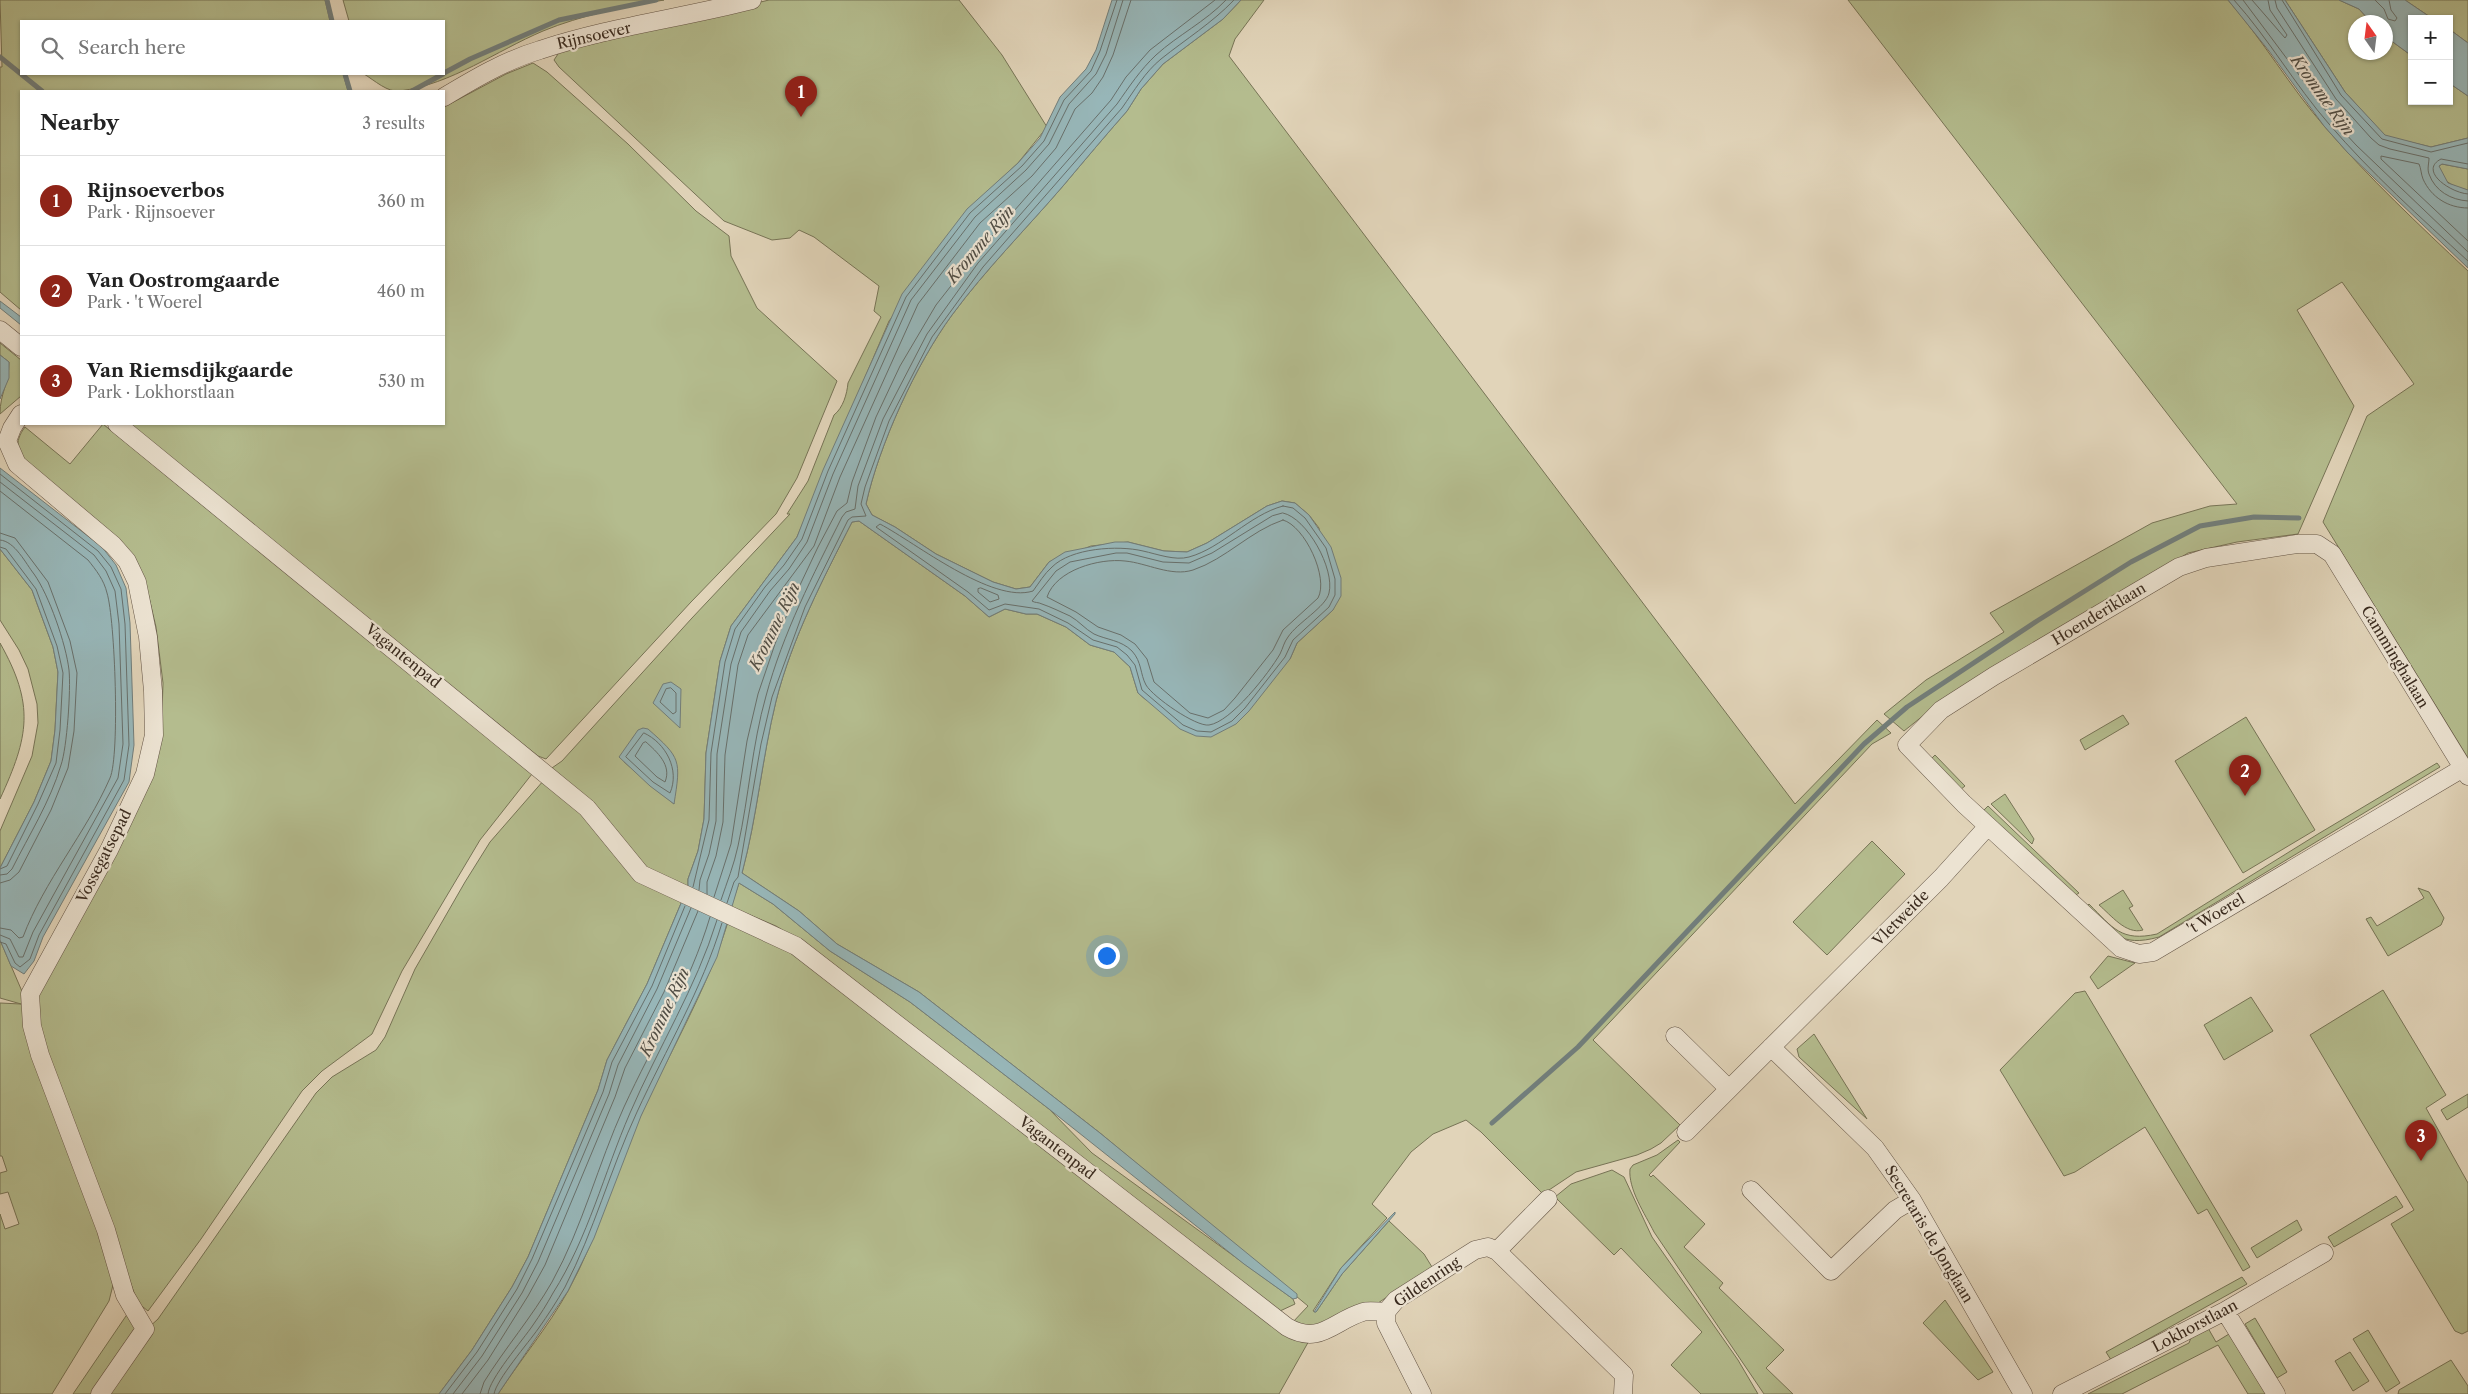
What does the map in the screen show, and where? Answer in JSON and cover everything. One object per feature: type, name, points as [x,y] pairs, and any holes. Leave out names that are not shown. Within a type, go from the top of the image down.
[{"type":"street","name":"Rijnsoever","points":[[445,96],[500,66],[538,50],[752,0]]},
{"type":"street","points":[[0,330],[20,346]]},
{"type":"street","name":"Vossegatsepad","points":[[20,416],[7,441],[11,454],[17,464],[114,545],[128,562],[137,582],[148,637],[154,735],[145,774],[109,850],[30,994],[29,1012],[40,1055],[106,1230],[126,1295],[145,1329],[100,1394]]},
{"type":"street","name":"Vagantenpad","points":[[118,425],[580,802],[642,874],[681,894],[735,916],[796,946],[1287,1327],[1299,1334],[1316,1334],[1363,1312],[1386,1312]]},
{"type":"street","name":"Hoenderiklaan","points":[[1988,826],[1907,745],[1941,710],[2011,666],[2179,567],[2206,558],[2236,552],[2297,544],[2317,544]]},
{"type":"street","name":"Camminghalaan","points":[[2317,544],[2332,554],[2466,772]]},
{"type":"street","name":"'t Woerel","points":[[1988,826],[2121,948],[2139,954],[2153,952],[2466,772]]},
{"type":"street","name":"Vletweide","points":[[1686,1132],[1941,878],[1988,826]]},
{"type":"street","points":[[1675,1036],[1730,1089]]},
{"type":"street","name":"Secretaris de Jonglaan","points":[[1771,1047],[1875,1148],[1912,1200],[2023,1394]]},
{"type":"street","points":[[1751,1190],[1831,1271],[1895,1210],[1912,1200]]},
{"type":"street","points":[[1548,1199],[1497,1251],[1624,1374],[1623,1394]]},
{"type":"street","name":"Gildenring","points":[[1422,1394],[1386,1324],[1386,1312],[1396,1300],[1475,1250],[1488,1248],[1497,1251]]},
{"type":"street","name":"Lokhorstlaan","points":[[2062,1394],[2225,1310],[2324,1253]]},
{"type":"street","points":[[2225,1310],[2276,1394]]},
{"type":"green space","points":[[0,0],[325,0],[330,20],[20,20],[20,75],[343,75],[348,90],[20,90],[20,309],[0,292],[0,67],[2,67]]},
{"type":"green space","points":[[343,0],[664,0],[603,12],[558,25],[525,39],[456,74],[405,90],[391,90],[365,75],[445,75],[445,20],[349,20]]},
{"type":"green space","points":[[769,0],[959,0],[1002,55],[1047,127],[1018,163],[991,188],[889,321],[797,537],[731,626],[720,661],[706,753],[704,819],[698,851],[688,879],[688,892],[646,871],[549,770],[562,761],[790,514],[787,514],[808,481],[834,415],[840,409],[844,400],[848,383],[881,317],[874,311],[879,286],[814,237],[799,230],[790,238],[772,240],[724,221],[559,67],[554,60],[560,51]],"holes":[[[643,728],[674,804],[624,762],[633,737]]]},
{"type":"green space","points":[[1241,0],[1264,0],[1235,39],[1229,56],[1795,804],[1877,720],[1891,733],[1872,744],[1593,1040],[1680,1125],[1661,1143],[1651,1149],[1637,1155],[1576,1172],[1543,1194],[1481,1132],[1466,1120],[1433,1134],[1411,1152],[1372,1204],[1387,1218],[1341,1268],[1313,1311],[1316,1312],[1342,1274],[1389,1221],[1424,1254],[1432,1267],[1378,1303],[1320,1327],[1292,1323],[1308,1306],[1100,1133],[919,992],[837,944],[799,911],[742,873],[752,831],[771,722],[783,678],[809,609],[852,522],[859,521],[965,596],[989,617],[1005,609],[1026,614],[1037,614],[1066,627],[1090,645],[1114,652],[1130,667],[1138,693],[1146,700],[1290,659],[1297,643],[1333,610],[1319,528],[1309,515],[1295,503],[1282,501],[1267,506],[1207,543],[1187,552],[1164,551],[1128,542],[1091,546],[1049,562],[1030,587],[1016,589],[993,582],[936,554],[895,527],[872,515],[866,504],[880,456],[900,406],[925,357],[952,315],[992,265],[1127,111],[1141,89],[1163,64],[1223,19]]},
{"type":"green space","points":[[1848,0],[2228,0],[2312,112],[2342,146],[2395,201],[2468,271],[2468,758],[2323,522],[2367,416],[2414,384],[2342,282],[2297,310],[2354,406],[2298,534],[2237,542],[2188,553],[1934,707],[1904,731],[1884,714],[1926,680],[2004,632],[1990,613],[2152,523],[2210,506],[2237,504]]},
{"type":"green space","points":[[2285,0],[2339,0],[2359,9],[2365,15],[2348,15],[2348,60],[2393,60],[2393,42],[2408,53],[2408,105],[2453,105],[2453,86],[2468,96],[2468,138],[2431,147],[2385,136],[2345,92]]},
{"type":"green space","points":[[2405,0],[2468,0],[2468,43],[2453,32],[2453,15],[2427,15]]},
{"type":"green space","points":[[533,63],[547,72],[628,144],[696,211],[729,236],[731,256],[757,308],[837,381],[797,478],[776,514],[691,602],[546,759],[538,756],[128,425],[445,425],[445,106],[506,74]]},
{"type":"green space","points":[[2442,164],[2468,169],[2468,190],[2445,180],[2440,172],[2439,166]]},
{"type":"green space","points":[[0,343],[20,359],[20,397],[0,414],[9,362],[0,355]]},
{"type":"green space","points":[[102,425],[104,425],[532,774],[480,840],[402,971],[372,1034],[322,1071],[302,1091],[201,1239],[148,1311],[138,1303],[40,1043],[34,999],[137,802],[161,743],[163,683],[156,627],[148,593],[27,468],[18,448],[19,438],[25,427],[70,464]]},
{"type":"green space","points":[[0,549],[32,590],[53,647],[58,672],[55,730],[51,761],[34,802],[0,868],[0,831],[32,756],[38,723],[37,704],[28,669],[19,650],[0,620]]},
{"type":"green space","points":[[0,643],[19,685],[24,721],[17,757],[0,799]]},
{"type":"green space","points":[[2123,715],[2129,724],[2085,750],[2080,740]]},
{"type":"green space","points":[[2246,717],[2315,830],[2243,873],[2175,761]]},
{"type":"green space","points":[[1935,755],[1965,786],[1960,790],[1931,759]]},
{"type":"green space","points":[[2437,763],[2440,767],[2159,937],[2135,940],[2118,936],[2085,908],[2089,904],[2118,931],[2126,934],[2145,936],[2157,934]]},
{"type":"green space","points":[[544,780],[682,901],[647,984],[607,1060],[598,1090],[528,1257],[512,1287],[472,1350],[439,1394],[105,1394],[147,1329],[158,1319],[316,1093],[332,1077],[376,1050],[385,1037],[415,969],[465,882],[490,842]]},
{"type":"green space","points":[[2005,794],[2034,839],[2032,844],[1991,804]]},
{"type":"green space","points":[[1988,806],[2079,893],[2074,896],[1983,811]]},
{"type":"green space","points":[[1872,841],[1905,874],[1827,955],[1793,922]]},
{"type":"green space","points":[[739,883],[773,904],[830,951],[910,1002],[1049,1109],[1092,1153],[1293,1299],[1295,1304],[1280,1311],[807,945],[776,926],[731,907]]},
{"type":"green space","points":[[2418,888],[2429,892],[2444,918],[2441,925],[2388,956],[2366,919],[2371,917],[2377,926],[2424,898]]},
{"type":"green space","points":[[2123,890],[2133,906],[2129,908],[2143,930],[2131,930],[2125,927],[2099,905]]},
{"type":"green space","points":[[728,922],[785,947],[1310,1339],[1279,1394],[498,1394],[552,1317],[579,1270],[641,1115],[710,972]]},
{"type":"green space","points":[[0,940],[24,996],[112,1269],[113,1285],[109,1301],[52,1394],[0,1394],[0,1214],[5,1229],[19,1224],[8,1192],[0,1194],[0,1173],[7,1171],[2,1156],[0,1156],[0,1003],[21,1004],[0,998]]},
{"type":"green space","points":[[2108,956],[2135,963],[2098,989],[2090,977]]},
{"type":"green space","points":[[2383,990],[2446,1095],[2426,1108],[2468,1183],[2468,1331],[2462,1334],[2455,1331],[2391,1224],[2414,1210],[2310,1035]]},
{"type":"green space","points":[[2085,991],[2250,1267],[2243,1271],[2207,1209],[2198,1214],[2145,1127],[2075,1172],[2064,1176],[2000,1070],[2075,993]]},
{"type":"green space","points":[[2251,997],[2273,1031],[2224,1060],[2204,1025]]},
{"type":"green space","points":[[1814,1034],[1867,1119],[1799,1057],[1797,1049]]},
{"type":"green space","points":[[2468,1094],[2468,1107],[2447,1120],[2441,1110]]},
{"type":"green space","points":[[1678,1140],[1680,1142],[1649,1175],[1651,1177],[1653,1175],[1705,1224],[1684,1247],[1723,1283],[1719,1288],[1784,1350],[1766,1368],[1793,1394],[1764,1394],[1654,1232],[1634,1193],[1630,1177],[1630,1169],[1633,1165],[1657,1155]]},
{"type":"green space","points":[[1612,1170],[1624,1177],[1652,1237],[1738,1360],[1758,1394],[1701,1394],[1671,1365],[1702,1332],[1621,1248],[1614,1255],[1555,1197],[1571,1184]]},
{"type":"green space","points":[[2396,1196],[2403,1207],[2334,1247],[2328,1237]]},
{"type":"green space","points":[[2297,1220],[2302,1230],[2257,1258],[2251,1248]]},
{"type":"green space","points":[[2242,1277],[2247,1284],[2111,1360],[2106,1352]]},
{"type":"green space","points":[[1945,1300],[1993,1372],[1978,1380],[1923,1323]]},
{"type":"green space","points":[[128,1313],[135,1329],[94,1394],[73,1394]]},
{"type":"green space","points":[[2255,1318],[2287,1372],[2277,1378],[2245,1324]]},
{"type":"green space","points":[[2208,1328],[2216,1342],[2229,1334],[2266,1394],[2248,1394],[2218,1345],[2122,1394],[2088,1394],[2189,1343],[2192,1335]]},
{"type":"green space","points":[[2368,1330],[2400,1383],[2386,1392],[2353,1339]]},
{"type":"green space","points":[[2350,1352],[2369,1381],[2353,1391],[2335,1361]]},
{"type":"green space","points":[[2451,1360],[2468,1386],[2468,1394],[2398,1394],[2399,1390]]},
{"type":"water","name":"Kromme Rijn","points":[[1112,0],[1241,0],[1223,19],[1163,64],[1141,89],[1127,111],[992,265],[952,315],[925,357],[900,406],[880,456],[866,504],[872,515],[895,527],[936,554],[993,582],[1016,589],[1030,587],[1049,562],[1065,552],[1115,542],[1128,542],[1164,551],[1187,552],[1207,543],[1267,506],[1282,501],[1295,503],[1309,515],[1331,547],[1341,578],[1341,596],[1333,610],[1297,643],[1290,659],[1249,711],[1236,724],[1211,737],[1196,736],[1180,729],[1138,693],[1130,667],[1114,652],[1090,645],[1066,627],[1037,614],[1026,614],[1005,609],[989,617],[965,596],[859,521],[852,522],[809,609],[783,678],[771,722],[752,831],[742,873],[799,911],[837,944],[919,992],[1100,1133],[1297,1294],[1297,1298],[1293,1299],[1244,1264],[1049,1109],[910,1002],[830,951],[773,904],[739,883],[717,957],[641,1116],[594,1238],[568,1291],[498,1394],[439,1394],[472,1350],[512,1287],[528,1257],[598,1090],[607,1060],[647,984],[682,901],[688,892],[688,879],[698,851],[704,819],[706,753],[720,661],[731,626],[797,537],[823,470],[902,294],[967,209],[1018,163],[1040,138],[1060,97],[1086,69],[1096,50]]},
{"type":"water","name":"Kromme Rijn","points":[[2228,0],[2285,0],[2345,92],[2385,135],[2431,147],[2468,138],[2468,169],[2442,164],[2439,166],[2448,183],[2468,190],[2468,268],[2348,153],[2324,126],[2269,51]]},
{"type":"water","points":[[2339,0],[2405,0],[2427,15],[2408,15],[2408,53],[2393,42],[2393,15],[2365,15],[2359,9]]},
{"type":"water","points":[[2453,32],[2468,43],[2468,96],[2453,86]]},
{"type":"water","points":[[0,301],[20,316],[20,324],[0,308]]},
{"type":"water","points":[[0,355],[9,362],[9,378],[0,399]]},
{"type":"water","points":[[0,468],[102,547],[116,565],[126,588],[130,623],[134,745],[129,782],[43,937],[34,961],[24,974],[11,966],[0,940],[0,868],[34,802],[51,761],[55,730],[58,672],[53,647],[32,590],[0,549]]},
{"type":"water","points":[[671,682],[681,689],[680,728],[653,703],[663,684]]},
{"type":"water","points":[[648,729],[667,747],[676,761],[678,778],[674,804],[650,786],[619,757],[638,730]]},
{"type":"water","points":[[1395,1212],[1342,1274],[1316,1312],[1314,1312],[1341,1268]]},
{"type":"waterway","points":[[327,0],[332,20]]},
{"type":"waterway","points":[[445,72],[470,59],[559,20],[656,0]]},
{"type":"waterway","points":[[0,57],[20,73]]},
{"type":"waterway","points":[[22,75],[41,90]]},
{"type":"waterway","points":[[345,75],[350,90]]},
{"type":"waterway","points":[[414,90],[441,75]]},
{"type":"waterway","points":[[1492,1123],[1578,1047],[1864,744],[1907,707],[2037,621],[2131,562],[2200,526],[2254,517],[2299,518]]},
{"type":"place","name":"Rijnsoeverbos","points":[[801,117]]},
{"type":"place","name":"Van Oostromgaarde","points":[[2245,796]]},
{"type":"place","name":"Van Riemsdijkgaarde","points":[[2421,1161]]}]
